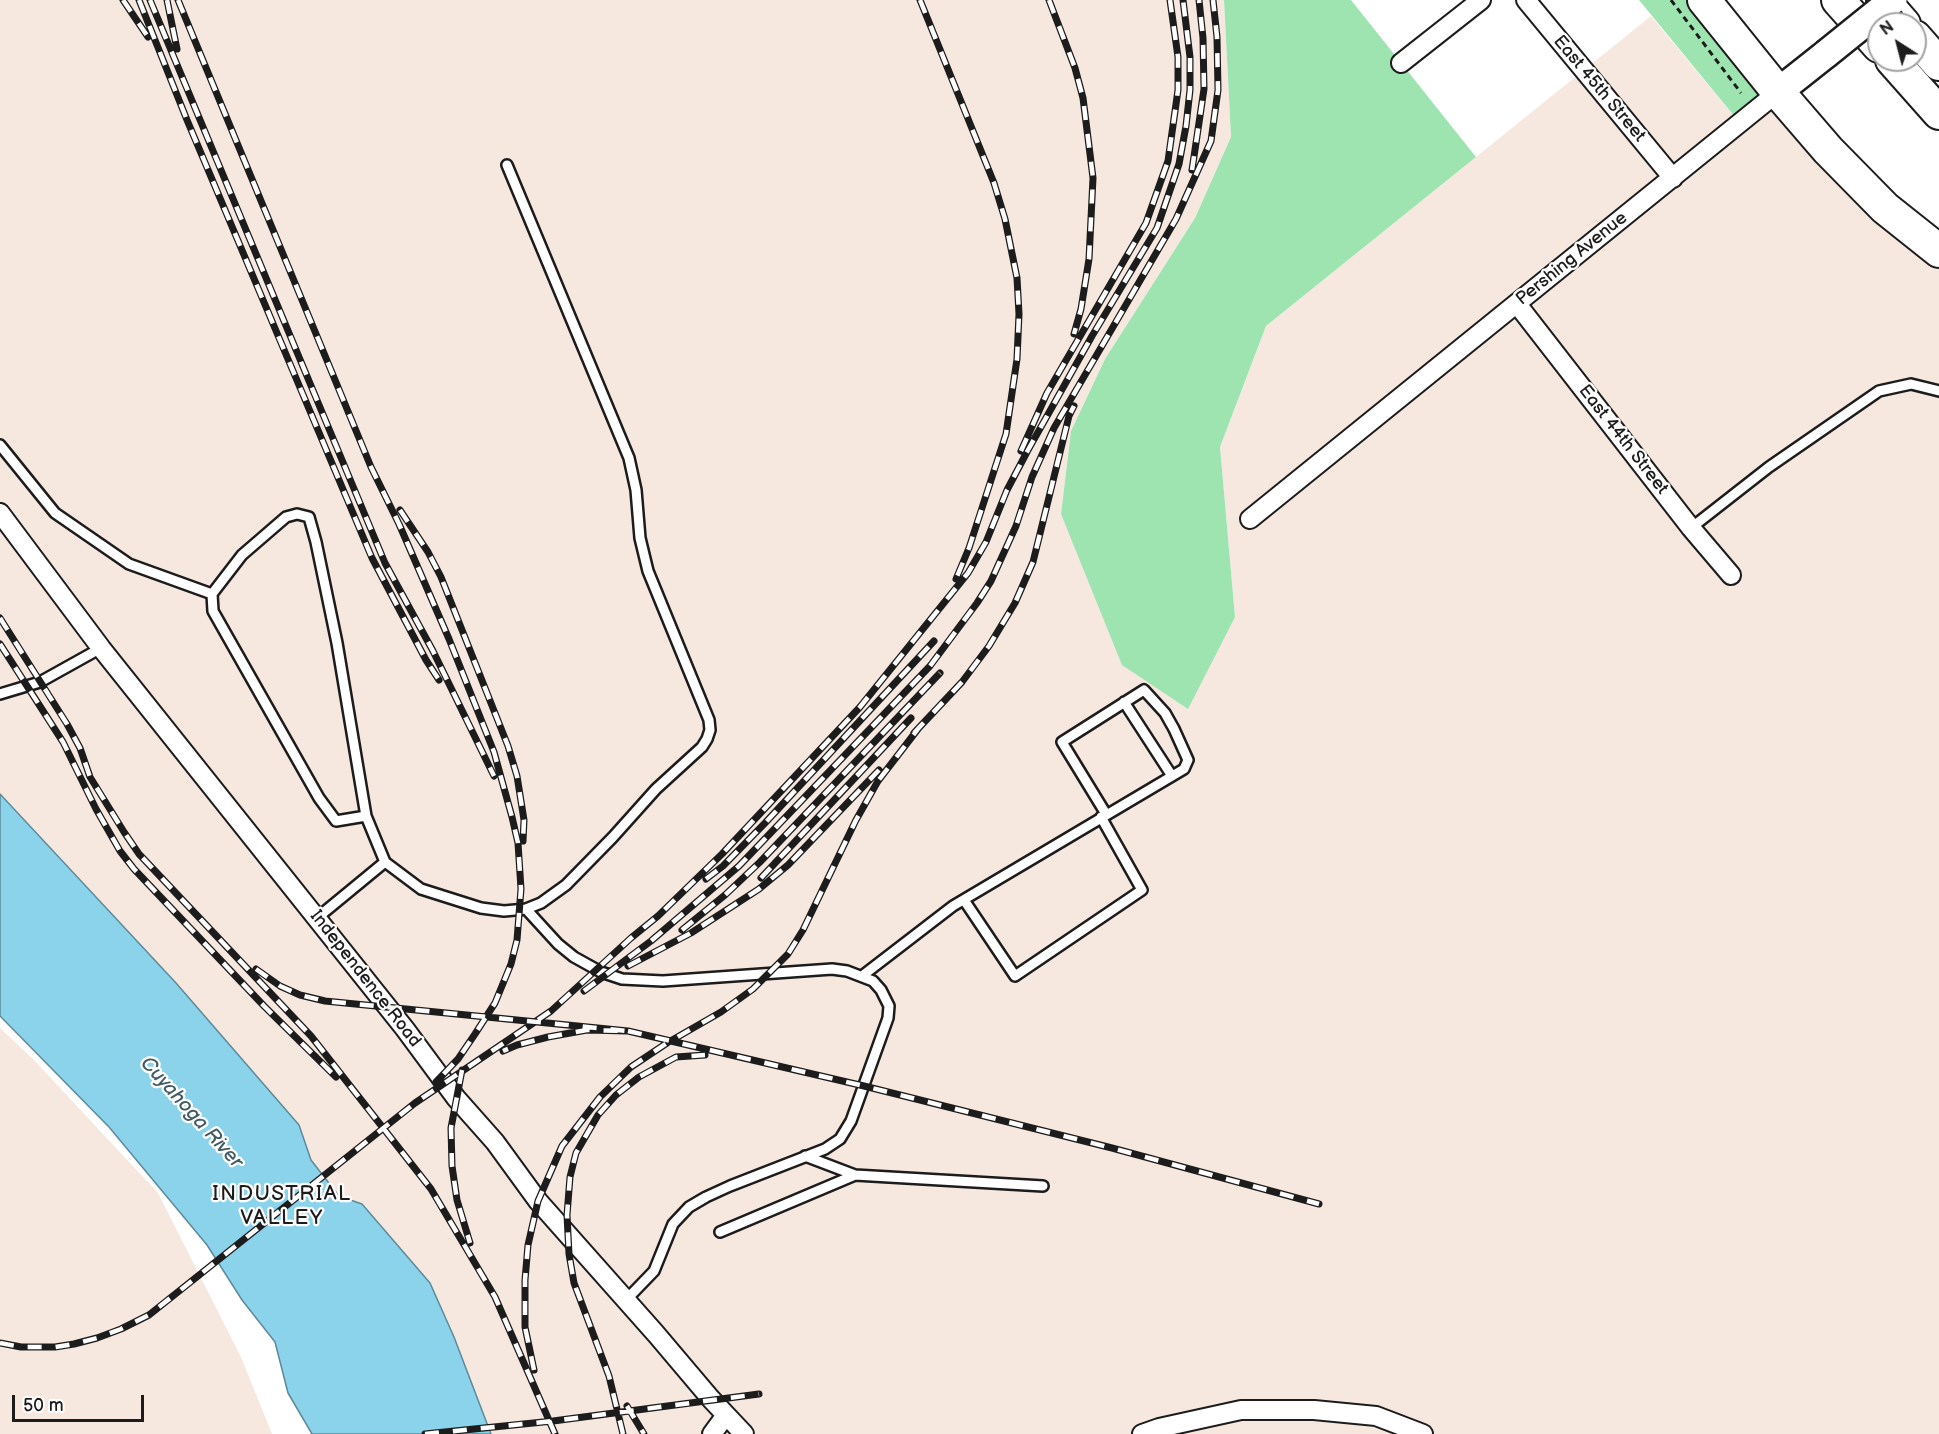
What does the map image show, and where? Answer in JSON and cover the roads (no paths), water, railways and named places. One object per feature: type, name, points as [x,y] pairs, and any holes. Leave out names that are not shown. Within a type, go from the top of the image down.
[{"type":"highway","points":[[1704,0],[1778,93],[1828,150],[1885,208],[1939,251]]},
{"type":"highway","points":[[1838,0],[1867,33]]},
{"type":"highway","points":[[1883,0],[1894,12]]},
{"type":"highway","points":[[1927,50],[1939,64]]},
{"type":"highway","points":[[1903,72],[1939,113]]},
{"type":"main road","name":"Pershing Avenue","points":[[1778,93],[1893,0]]},
{"type":"street","points":[[1401,63],[1481,0]]},
{"type":"street","name":"East 45th Street","points":[[1526,0],[1673,178]]},
{"type":"street","name":"Pershing Avenue","points":[[1250,519],[1778,93]]},
{"type":"street","name":"East 44th Street","points":[[1517,304],[1691,528],[1731,575]]},
{"type":"street","name":"Independence Road","points":[[0,513],[101,648],[405,1029],[456,1098],[495,1142],[538,1201],[744,1434]]},
{"type":"street","points":[[1142,1434],[1159,1428],[1241,1410],[1304,1410],[1376,1416],[1423,1434]]},
{"type":"street","points":[[712,1434],[726,1415]]},
{"type":"lane","points":[[366,816],[336,821],[319,798],[213,611],[212,594],[242,555],[286,517],[297,514],[309,517],[316,542],[337,643],[366,816],[385,862],[421,889],[481,908],[504,911],[526,909],[541,903],[566,885],[656,789],[708,740],[710,730],[708,720],[648,571],[640,538],[633,474],[625,447],[507,165]]},
{"type":"lane","points":[[1691,528],[1770,467],[1879,391],[1911,384],[1939,391]]},
{"type":"lane","points":[[0,445],[55,513],[129,564],[212,594]]},
{"type":"lane","points":[[0,694],[40,682],[101,648]]},
{"type":"lane","points":[[862,976],[917,932],[963,900],[1103,816],[1184,769],[1188,760],[1174,729],[1165,713],[1144,690],[1062,742],[1103,816],[1142,890],[1015,976],[963,900]]},
{"type":"lane","points":[[1124,702],[1172,776]]},
{"type":"lane","points":[[317,918],[385,862]]},
{"type":"lane","points":[[526,909],[558,944],[574,957],[601,972],[622,979],[663,981],[823,969],[847,971],[873,981],[881,990],[889,1006],[888,1018],[846,1132],[833,1144],[706,1197],[680,1214],[670,1230],[654,1271],[626,1300]]},
{"type":"lane","points":[[805,1156],[855,1175],[1043,1186]]},
{"type":"lane","points":[[720,1232],[855,1175]]},
{"type":"water","name":"Cuyahoga River","points":[[0,794],[176,983],[299,1125],[311,1160],[339,1196],[362,1204],[430,1283],[454,1337],[491,1434],[312,1434],[288,1393],[275,1342],[242,1300],[207,1245],[109,1127],[0,1016]]},
{"type":"railway","points":[[123,0],[148,37]]},
{"type":"railway","points":[[139,0],[187,120],[372,558],[439,680]]},
{"type":"railway","points":[[150,0],[385,563],[433,651],[494,776]]},
{"type":"railway","points":[[167,0],[177,49]]},
{"type":"railway","points":[[178,0],[371,467],[399,524],[449,639],[494,752],[512,817],[518,843],[521,889],[517,940],[511,964],[495,1003],[458,1059],[436,1082]]},
{"type":"railway","points":[[920,0],[994,183],[1005,219],[1017,278],[1019,314],[1017,359],[1006,434],[969,548],[956,579]]},
{"type":"railway","points":[[1049,0],[1075,68],[1083,98],[1093,178],[1089,259],[1081,309],[1074,334]]},
{"type":"railway","points":[[1021,451],[1047,393],[1146,223],[1168,161],[1178,90],[1178,57],[1170,0]]},
{"type":"railway","points":[[0,1343],[21,1347],[55,1347],[74,1344],[121,1329],[149,1315],[415,1103],[551,1011],[658,916],[722,854],[860,707],[968,573],[986,542],[1007,490],[1028,450],[1092,336],[1157,228],[1179,164],[1186,126],[1190,90],[1190,57],[1183,0]]},
{"type":"railway","points":[[1192,170],[1204,89],[1203,38],[1199,0]]},
{"type":"railway","points":[[584,991],[651,941],[739,866],[930,666],[991,581],[1016,526],[1032,477],[1054,428],[1176,219],[1211,141],[1218,90],[1217,37],[1213,0]]},
{"type":"railway","points":[[914,733],[962,682],[989,646],[1015,603],[1033,562],[1069,416],[1074,406]]},
{"type":"railway","points":[[400,510],[428,552],[441,577],[508,746],[517,776],[524,820],[523,841]]},
{"type":"railway","points":[[0,618],[67,724],[80,748],[90,777],[139,854],[311,1036],[431,1189],[495,1297],[555,1434]]},
{"type":"railway","points":[[706,879],[723,866],[765,823],[934,641]]},
{"type":"railway","points":[[0,644],[63,742],[96,809],[120,851],[134,869],[264,1006],[336,1077]]},
{"type":"railway","points":[[682,930],[725,895],[760,862],[940,673]]},
{"type":"railway","points":[[761,878],[911,718]]},
{"type":"railway","points":[[534,1370],[525,1327],[528,1245],[538,1201],[562,1146],[600,1097],[631,1067],[721,1012],[753,989],[788,954],[803,930],[856,820],[878,781],[918,729]]},
{"type":"railway","points":[[628,966],[691,933],[759,889],[788,865],[879,770]]},
{"type":"railway","points":[[256,969],[280,986],[300,995],[325,1001],[628,1031],[587,1030],[548,1037],[503,1051]]},
{"type":"railway","points":[[628,1031],[864,1086],[1112,1148],[1319,1204]]},
{"type":"railway","points":[[623,1434],[609,1376],[574,1283],[569,1254],[567,1215],[570,1177],[576,1153],[598,1115],[616,1095],[639,1077],[676,1057],[705,1055]]},
{"type":"railway","points":[[462,1070],[451,1128],[452,1166],[457,1200],[470,1243]]},
{"type":"railway","points":[[425,1434],[553,1421],[759,1394]]},
{"type":"railway","points":[[627,1406],[644,1434]]},
{"type":"district","name":"INDUSTRIAL VALLEY","points":[[282,1207]]}]
